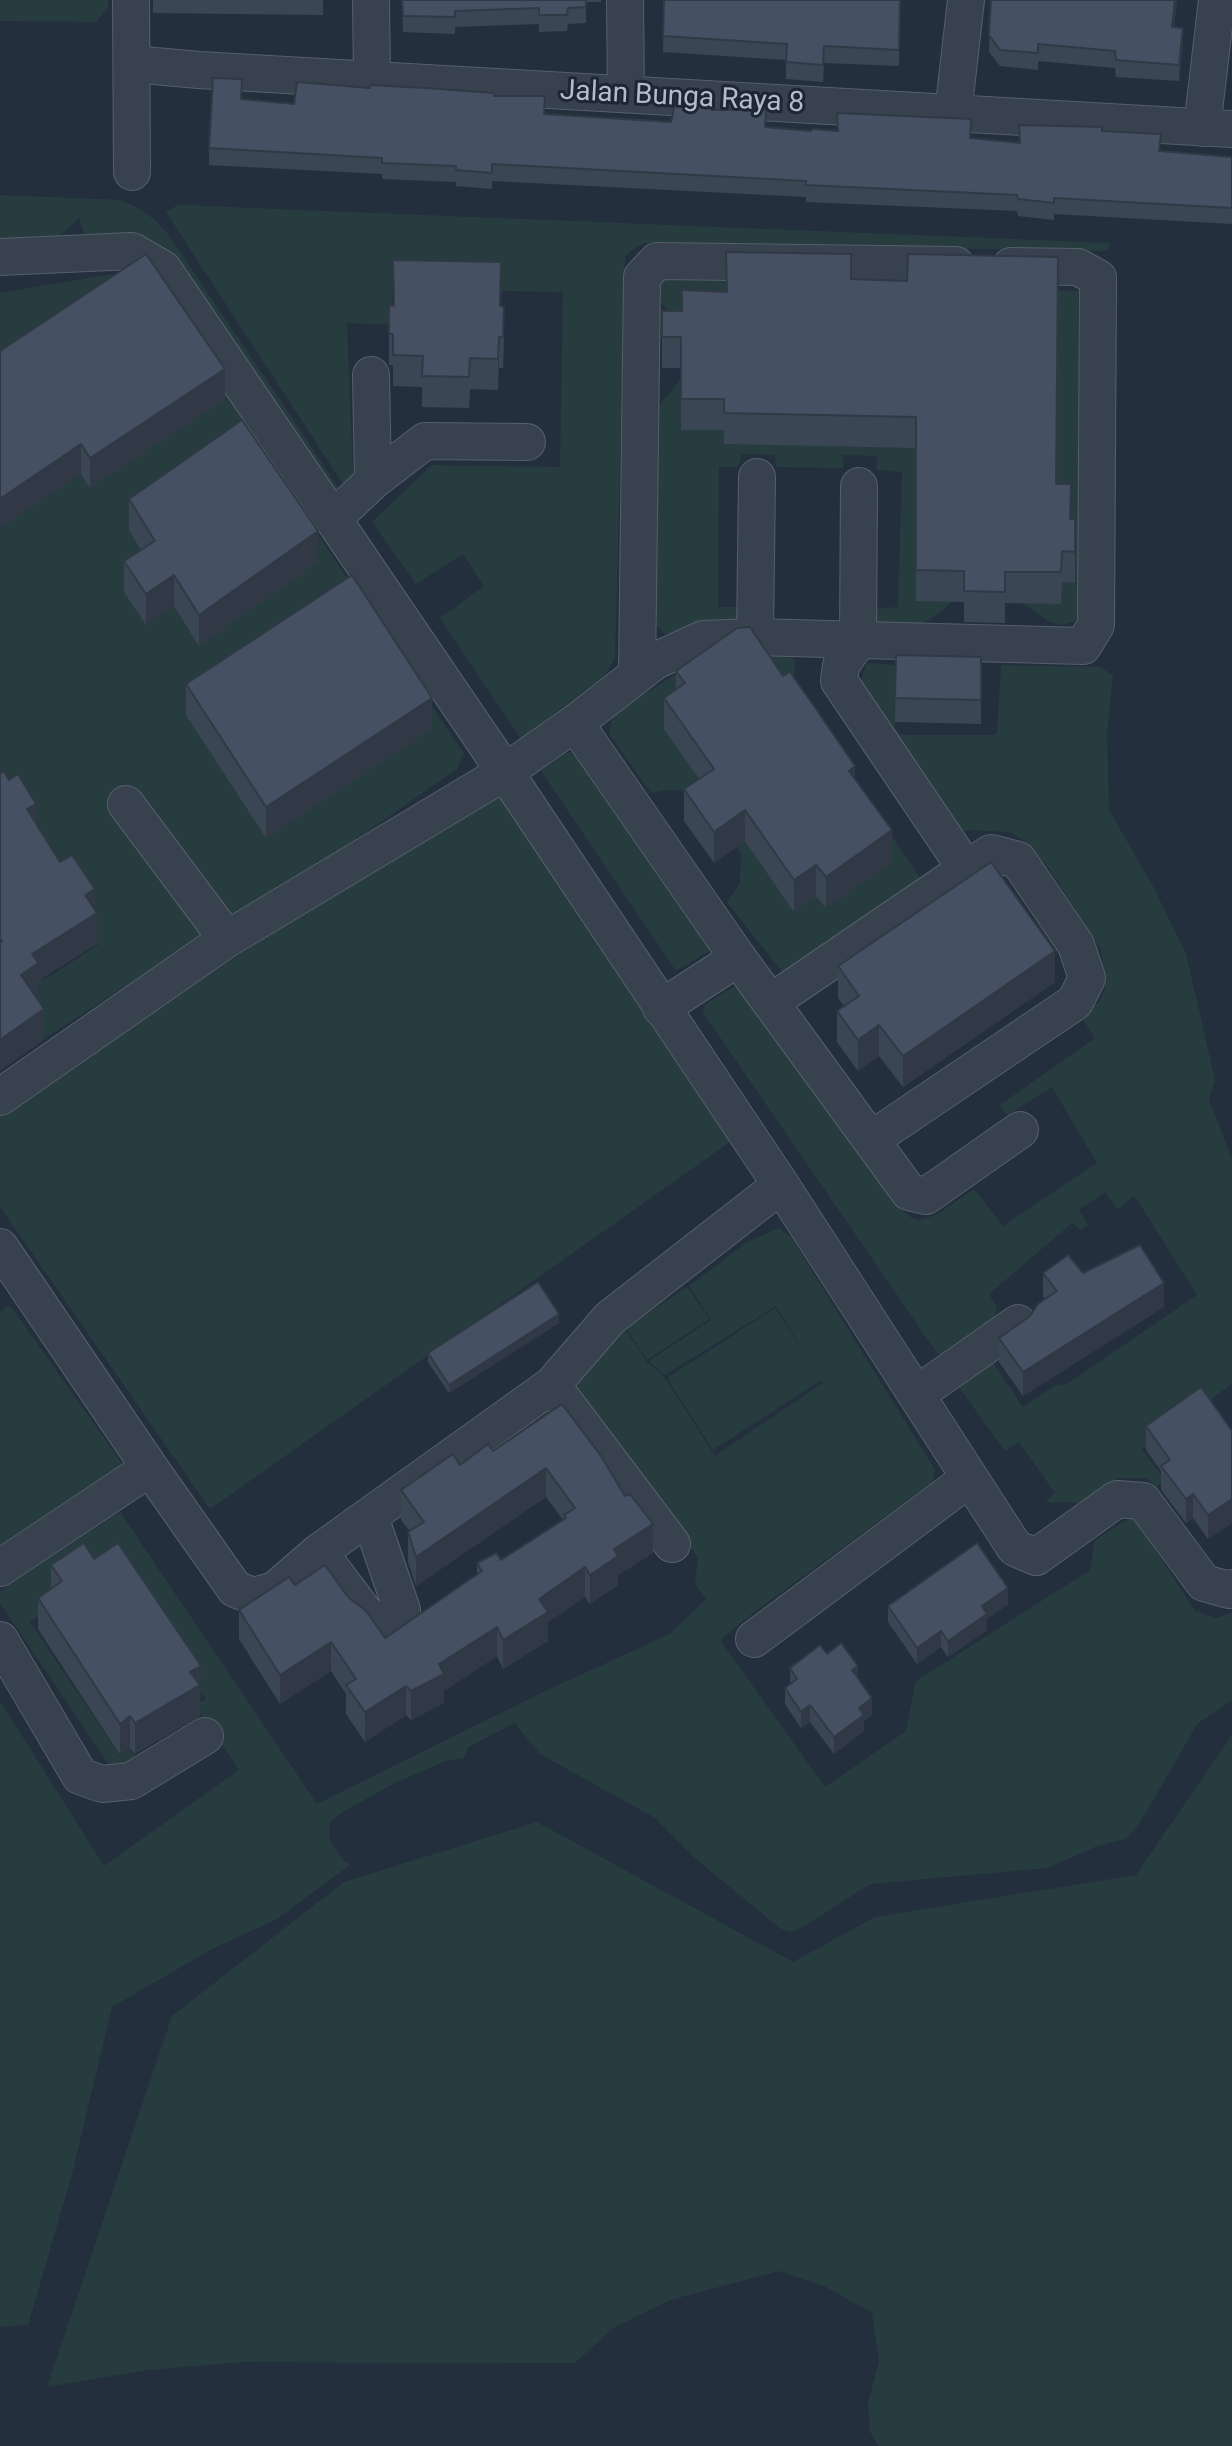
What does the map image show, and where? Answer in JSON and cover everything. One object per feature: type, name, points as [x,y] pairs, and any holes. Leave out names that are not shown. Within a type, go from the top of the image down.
[{"type":"street","points":[[131,0],[132,172]]},
{"type":"street","points":[[371,0],[372,79]]},
{"type":"street","points":[[625,0],[626,94]]},
{"type":"street","points":[[953,114],[966,0]]},
{"type":"street","points":[[1217,0],[1217,129]]},
{"type":"street","name":"Jalan Bunga Raya 8","points":[[132,64],[1217,129]]},
{"type":"street","points":[[0,257],[132,251],[163,269],[334,518],[353,552],[505,772],[781,1185],[1015,1548],[1036,1557],[1117,1499],[1143,1501],[1204,1583],[1229,1590],[1232,1588]]},
{"type":"street","points":[[0,1097],[227,939],[505,772],[655,661],[703,639],[755,637],[1083,646],[1096,625],[1098,278],[1078,267],[657,261],[642,277],[637,674]]},
{"type":"street","points":[[371,375],[373,481]]},
{"type":"street","points":[[334,518],[373,481],[425,441],[527,442]]},
{"type":"street","points":[[755,637],[757,477]]},
{"type":"street","points":[[859,486],[858,641],[841,665],[839,681],[966,869]]},
{"type":"street","points":[[575,723],[738,958],[909,1192],[926,1196],[1020,1130]]},
{"type":"street","points":[[126,804],[227,939]]},
{"type":"street","points":[[771,1002],[991,853],[1018,860],[1076,945],[1087,978],[1075,1002],[872,1139]]},
{"type":"street","points":[[661,1008],[738,958]]},
{"type":"street","points":[[0,1247],[11,1283],[150,1468],[235,1589],[253,1596],[275,1590],[319,1552],[552,1385],[610,1318],[781,1185]]},
{"type":"street","points":[[917,1394],[1018,1323]]},
{"type":"street","points":[[552,1385],[672,1544]]},
{"type":"street","points":[[0,1568],[150,1468]]},
{"type":"street","points":[[754,1639],[970,1478]]},
{"type":"street","points":[[319,1552],[365,1613],[378,1623],[393,1621],[402,1610],[370,1517]]},
{"type":"street","points":[[0,1640],[80,1776],[102,1784],[131,1781],[205,1736]]},
{"type":"green space","points":[[0,0],[108,0],[108,8],[96,22],[0,21]]},
{"type":"green space","points":[[0,195],[121,200],[156,221],[341,492],[338,495],[123,235],[107,233],[87,243],[79,218],[52,242],[0,243]]},
{"type":"green space","points":[[178,205],[1111,243],[1107,251],[644,243],[629,252],[625,258],[615,658],[604,676],[521,739],[440,618],[484,586],[463,554],[416,584],[372,522],[432,465],[560,467],[563,292],[392,289],[392,325],[347,323],[353,474],[345,487],[166,212]]},
{"type":"green space","points":[[125,272],[147,277],[464,754],[457,769],[250,913],[232,917],[45,1038],[22,1006],[39,994],[22,969],[32,962],[44,980],[98,945],[87,927],[97,921],[72,884],[0,803],[0,293]]},
{"type":"green space","points":[[661,280],[868,283],[1078,291],[1079,596],[1075,621],[1062,625],[1048,621],[1018,600],[953,599],[945,609],[924,623],[876,621],[876,609],[898,607],[902,472],[877,470],[877,456],[843,455],[843,468],[776,467],[775,455],[742,454],[738,467],[719,467],[718,607],[742,607],[738,622],[665,634],[654,623],[658,407],[684,375],[684,332],[659,300]]},
{"type":"green space","points":[[733,654],[790,656],[795,660],[794,683],[868,802],[921,879],[782,972],[727,902],[740,883],[741,853],[703,802],[689,791],[651,793],[609,730],[613,716],[620,709],[681,671]]},
{"type":"green space","points":[[867,663],[897,665],[895,729],[900,734],[908,735],[995,735],[1001,665],[1101,667],[1113,676],[1107,734],[1109,810],[1154,888],[1186,954],[1215,1080],[1209,1100],[1232,1159],[1232,1384],[1142,1449],[1165,1481],[1157,1487],[1146,1478],[1118,1478],[1080,1503],[1045,1502],[1055,1493],[1019,1442],[1005,1451],[958,1386],[991,1360],[1023,1407],[1056,1385],[1067,1384],[1197,1295],[1134,1195],[1116,1211],[1105,1192],[1079,1210],[1088,1225],[1081,1230],[1072,1223],[989,1294],[997,1308],[993,1321],[939,1356],[702,1011],[706,1004],[737,985],[857,1153],[898,1207],[912,1218],[919,1220],[936,1215],[974,1189],[1003,1226],[1097,1163],[1052,1087],[1007,1115],[1000,1105],[1095,1038],[1082,1018],[1100,1001],[1104,991],[1101,949],[1049,869],[1028,843],[1010,832],[962,830],[861,681]]},
{"type":"green space","points":[[572,752],[578,754],[714,948],[676,971],[541,771]]},
{"type":"green space","points":[[493,787],[730,1142],[210,1509],[0,1207],[0,1113]]},
{"type":"green space","points":[[779,1228],[791,1237],[935,1470],[932,1482],[720,1640],[825,1787],[906,1731],[916,1681],[1090,1570],[1095,1540],[1133,1516],[1195,1611],[1217,1618],[1232,1612],[1232,1700],[1197,1724],[1147,1811],[1125,1839],[1097,1846],[1048,1868],[870,1884],[800,1929],[789,1932],[697,1860],[655,1818],[540,1754],[515,1723],[468,1747],[464,1758],[443,1762],[393,1784],[330,1822],[329,1838],[341,1858],[350,1865],[275,1920],[212,1949],[112,2007],[72,2174],[28,2325],[0,2327],[0,1701],[104,1866],[239,1770],[195,1705],[206,1699],[121,1568],[54,1604],[30,1622],[120,1756],[130,1749],[138,1760],[129,1766],[109,1765],[0,1603],[0,1591],[120,1512],[317,1804],[541,1693],[670,1634],[706,1599],[695,1583],[698,1558],[578,1388],[577,1373],[625,1329],[647,1362],[664,1377],[715,1456],[823,1383],[821,1380],[713,1450],[667,1378],[775,1308],[811,1363],[776,1306],[665,1375],[649,1361],[711,1320],[689,1286],[746,1243]]},
{"type":"green space","points":[[687,1287],[709,1319],[647,1360],[626,1328]]},
{"type":"green space","points":[[10,1305],[123,1465],[0,1555],[0,1312]]},
{"type":"green space","points":[[1232,1735],[1232,2446],[879,2446],[870,2432],[868,2403],[879,2361],[872,2313],[826,2287],[779,2271],[670,2300],[613,2328],[575,2363],[242,2362],[148,2370],[47,2387],[172,2016],[344,1882],[537,1822],[793,1962],[875,1917],[1136,1875]]},
{"type":"building","points":[[402,0],[586,0],[586,7],[568,8],[567,15],[539,15],[539,8],[455,11],[455,17],[403,16]]},
{"type":"building","points":[[664,0],[900,0],[899,50],[824,46],[823,65],[786,62],[787,44],[663,36]]},
{"type":"building","points":[[991,0],[1175,0],[1172,27],[1183,28],[1179,65],[1116,60],[1115,51],[1038,44],[1038,53],[1000,50],[989,35]]},
{"type":"building","points":[[213,78],[242,79],[241,99],[294,104],[297,82],[370,88],[370,85],[426,88],[494,93],[494,96],[545,96],[544,114],[671,122],[675,104],[712,106],[712,110],[766,109],[765,127],[811,131],[838,131],[837,113],[971,119],[970,138],[1020,143],[1019,125],[1102,127],[1102,131],[1161,134],[1159,151],[1232,157],[1232,208],[1054,198],[1054,203],[1018,199],[1017,195],[806,185],[806,181],[492,164],[492,173],[456,170],[456,166],[382,163],[382,158],[209,148]]},
{"type":"building","points":[[726,252],[851,254],[851,279],[907,281],[908,254],[1058,257],[1056,484],[1071,484],[1070,519],[1075,519],[1075,552],[1062,551],[1061,572],[1005,572],[1005,592],[964,591],[964,571],[916,570],[916,417],[724,413],[724,399],[681,399],[681,337],[662,337],[662,311],[682,311],[682,290],[727,292]]},
{"type":"building","points":[[146,254],[225,369],[90,458],[81,444],[0,499],[0,351]]},
{"type":"building","points":[[393,260],[501,262],[500,306],[504,307],[503,337],[499,337],[498,359],[470,358],[469,377],[422,376],[423,356],[393,355],[389,305],[394,306]]},
{"type":"building","points":[[242,420],[318,531],[199,615],[174,575],[146,594],[124,561],[155,541],[129,499]]},
{"type":"building","points":[[352,575],[432,698],[266,807],[186,684]]},
{"type":"building","points":[[750,627],[783,676],[790,672],[814,706],[855,766],[849,771],[892,830],[826,877],[816,865],[794,880],[745,810],[714,832],[684,789],[714,769],[664,698],[685,683],[676,671],[737,628]]},
{"type":"building","points":[[896,655],[981,657],[981,700],[895,698]]},
{"type":"building","points":[[4,771],[9,780],[18,774],[36,804],[27,809],[60,862],[72,855],[95,889],[85,895],[97,913],[32,954],[38,963],[21,975],[44,1009],[0,1040],[0,774]]},
{"type":"building","points":[[991,862],[1055,951],[903,1056],[879,1025],[858,1040],[837,1011],[859,996],[838,966]]},
{"type":"building","points":[[1140,1245],[1164,1283],[1023,1372],[999,1338],[1030,1316],[1038,1304],[1057,1291],[1043,1273],[1068,1255],[1083,1273]]},
{"type":"building","points":[[538,1282],[559,1314],[449,1385],[428,1353]]},
{"type":"building","points":[[1201,1387],[1232,1431],[1232,1499],[1208,1515],[1193,1494],[1186,1499],[1161,1466],[1170,1460],[1146,1426]]},
{"type":"building","points":[[562,1404],[601,1456],[625,1496],[630,1494],[653,1524],[614,1549],[618,1556],[590,1575],[585,1567],[539,1599],[548,1612],[503,1640],[497,1627],[439,1664],[444,1674],[411,1691],[406,1686],[365,1712],[346,1685],[356,1679],[331,1642],[280,1675],[239,1610],[289,1577],[295,1585],[325,1565],[348,1597],[366,1611],[385,1638],[482,1571],[477,1563],[496,1553],[501,1560],[566,1518],[564,1515],[575,1508],[546,1468],[416,1557],[408,1532],[424,1522],[401,1490],[453,1454],[460,1465],[488,1444],[493,1451]]},
{"type":"building","points":[[84,1543],[94,1559],[118,1543],[201,1666],[190,1672],[200,1685],[135,1723],[130,1716],[120,1724],[38,1598],[62,1581],[51,1565]]},
{"type":"building","points":[[977,1543],[1008,1588],[982,1606],[987,1614],[948,1641],[941,1631],[917,1648],[888,1606]]},
{"type":"building","points":[[841,1643],[858,1666],[852,1670],[872,1698],[859,1708],[864,1715],[834,1737],[810,1705],[801,1712],[785,1688],[797,1679],[790,1668],[820,1645],[827,1654]]}]
